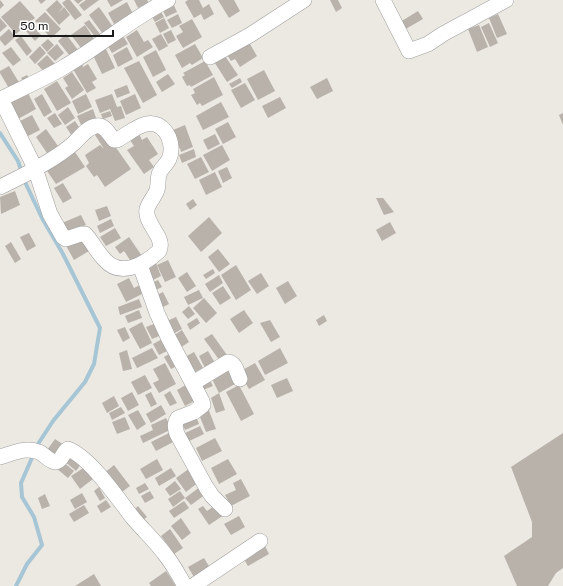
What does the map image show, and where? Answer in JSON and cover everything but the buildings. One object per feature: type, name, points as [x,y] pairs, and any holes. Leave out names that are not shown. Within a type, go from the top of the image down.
[{"type":"street","points":[[0,187],[28,173],[72,144],[91,127],[103,127],[112,138],[116,140],[143,124],[151,122],[156,123],[168,134],[172,150],[168,160],[160,172],[157,191],[147,211],[148,219],[161,246],[159,251],[140,265],[132,268],[116,268],[105,261],[84,234],[66,239],[63,238],[28,173],[1,99],[64,67],[148,10],[168,0]]},
{"type":"street","points":[[210,57],[250,35],[304,0]]},
{"type":"street","points":[[383,0],[409,51],[428,44],[443,34],[505,0]]},
{"type":"street","points":[[140,265],[160,319],[200,397],[202,405],[194,412],[178,418],[175,423],[177,434],[196,472],[212,496],[225,509]]},
{"type":"street","points":[[193,384],[228,362],[231,362],[234,365],[240,380]]},
{"type":"street","points":[[0,457],[26,449],[41,453],[52,461],[57,462],[68,449],[85,460],[98,474],[138,525],[167,557],[185,586]]},
{"type":"street","points":[[193,586],[260,540]]},
{"type":"waterway","points":[[0,133],[18,161],[25,182],[42,218],[63,254],[100,328],[94,364],[85,382],[53,421],[38,444],[21,483],[22,497],[34,517],[42,545],[27,564],[16,586]]}]
